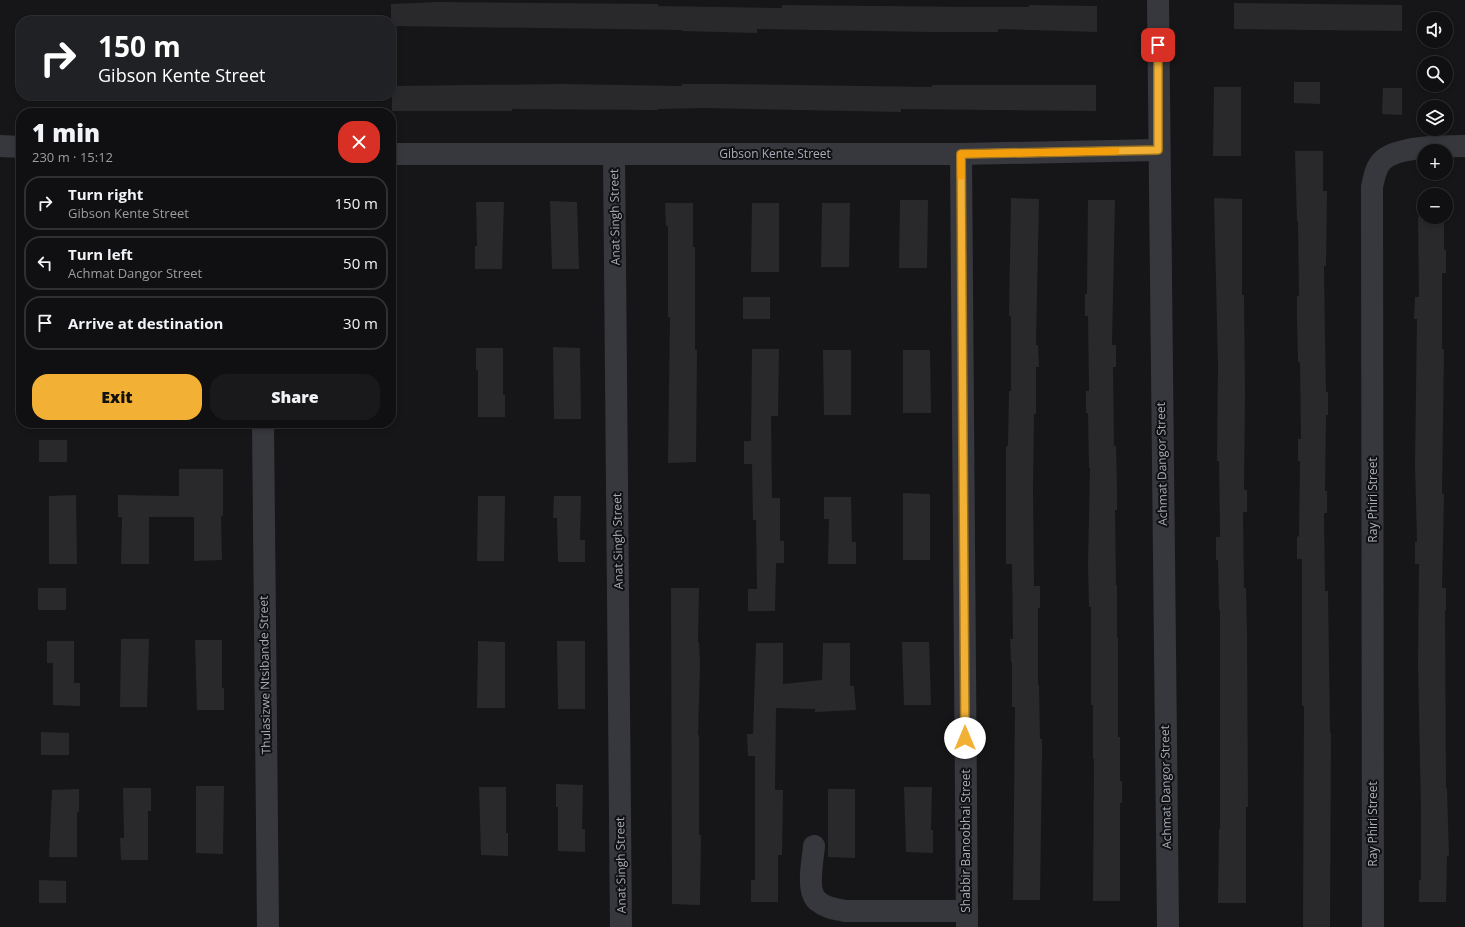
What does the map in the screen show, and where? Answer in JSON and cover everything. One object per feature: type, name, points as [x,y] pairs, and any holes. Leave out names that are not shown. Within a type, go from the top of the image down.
[{"type":"street","name":"Achmat Dangor Street","points":[[1158,0],[1158,150],[1168,927]]},
{"type":"street","points":[[0,146],[16,147]]},
{"type":"street","name":"Ray Phiri Street","points":[[1373,927],[1372,187],[1376,172],[1382,161],[1402,151],[1433,147],[1465,146]]},
{"type":"street","name":"Gibson Kente Street","points":[[396,154],[961,154],[1158,150]]},
{"type":"street","name":"Anat Singh Street","points":[[614,154],[621,927]]},
{"type":"street","name":"Shabbir Banoobhai Street","points":[[961,154],[967,919]]},
{"type":"street","name":"Thulasizwe Ntsibande Street","points":[[263,428],[268,927]]},
{"type":"street","points":[[814,846],[810,890],[817,902],[830,908],[845,911],[967,919]]},
{"type":"building","points":[[438,2],[658,4],[658,6],[782,8],[782,5],[976,7],[1029,7],[1029,5],[1097,6],[1097,32],[998,29],[998,32],[930,32],[757,29],[757,33],[682,30],[396,26],[396,16],[391,16],[391,4]]},
{"type":"building","points":[[1234,3],[1402,5],[1402,31],[1234,29]]},
{"type":"building","points":[[1294,82],[1320,82],[1320,104],[1294,103]]},
{"type":"building","points":[[561,84],[682,86],[682,84],[724,84],[932,87],[932,85],[1096,85],[1096,111],[901,109],[901,112],[704,108],[658,110],[512,109],[512,111],[396,111],[396,108],[392,108],[392,100],[396,100],[396,86]]},
{"type":"building","points":[[1214,87],[1241,87],[1241,156],[1213,156]]},
{"type":"building","points":[[1383,88],[1402,88],[1402,115],[1382,114]]},
{"type":"building","points":[[1295,151],[1323,151],[1323,191],[1327,191],[1326,266],[1324,266],[1326,392],[1328,392],[1328,415],[1326,415],[1325,491],[1327,491],[1327,513],[1324,513],[1325,591],[1328,591],[1331,733],[1330,927],[1303,927],[1304,706],[1302,706],[1302,559],[1297,559],[1297,537],[1299,536],[1300,461],[1298,461],[1298,439],[1301,439],[1300,362],[1298,362],[1297,318],[1297,296],[1299,296],[1298,221]]},
{"type":"building","points":[[1011,198],[1039,199],[1036,345],[1038,345],[1039,367],[1036,367],[1033,490],[1034,586],[1040,586],[1040,608],[1038,608],[1038,685],[1042,755],[1040,900],[1013,900],[1015,707],[1012,707],[1012,662],[1010,639],[1013,639],[1012,564],[1006,564],[1006,446],[1008,446],[1009,391],[1011,391],[1011,316],[1009,316]]},
{"type":"building","points":[[1214,198],[1242,199],[1242,295],[1244,295],[1245,394],[1244,490],[1247,490],[1247,512],[1243,512],[1244,588],[1246,588],[1247,634],[1248,807],[1246,807],[1246,903],[1218,903],[1220,829],[1220,610],[1218,560],[1216,560],[1216,537],[1220,537],[1219,461],[1217,461],[1218,364]]},
{"type":"building","points":[[900,200],[928,200],[927,268],[899,268]]},
{"type":"building","points":[[1088,200],[1115,200],[1112,345],[1116,345],[1116,367],[1113,367],[1114,446],[1116,446],[1117,487],[1117,510],[1115,510],[1118,638],[1118,737],[1120,737],[1120,781],[1122,781],[1122,803],[1120,803],[1120,901],[1093,901],[1094,759],[1093,705],[1091,705],[1091,607],[1089,607],[1088,565],[1090,468],[1088,413],[1086,413],[1086,391],[1089,391],[1088,316],[1085,316],[1085,294],[1087,294]]},
{"type":"building","points":[[550,201],[577,202],[579,269],[552,269]]},
{"type":"building","points":[[476,202],[504,202],[502,269],[475,269],[475,246],[477,246]]},
{"type":"building","points":[[665,203],[693,203],[693,247],[695,247],[695,350],[697,350],[696,462],[668,463],[670,317],[668,317],[668,226],[666,226]]},
{"type":"building","points":[[752,203],[779,203],[779,272],[751,272]]},
{"type":"building","points":[[822,203],[850,203],[849,267],[821,267]]},
{"type":"building","points":[[1418,224],[1444,224],[1446,273],[1442,273],[1442,349],[1444,349],[1442,494],[1444,494],[1442,588],[1446,588],[1446,788],[1449,856],[1447,856],[1446,902],[1419,902],[1419,880],[1421,880],[1421,811],[1418,664],[1419,564],[1415,564],[1415,542],[1417,542],[1415,465],[1417,319],[1414,319],[1415,297],[1419,297]]},
{"type":"building","points":[[743,297],[770,297],[770,319],[743,319]]},
{"type":"building","points":[[553,347],[580,348],[581,419],[554,419]]},
{"type":"building","points":[[476,348],[503,348],[503,395],[505,395],[505,417],[478,417],[478,370],[476,370]]},
{"type":"building","points":[[752,349],[779,349],[778,416],[771,416],[772,498],[780,498],[780,541],[784,541],[784,563],[776,563],[775,611],[748,611],[748,589],[757,589],[756,520],[753,520],[752,464],[744,464],[744,441],[751,441]]},
{"type":"building","points":[[823,350],[851,350],[851,415],[824,415]]},
{"type":"building","points":[[903,350],[930,350],[931,413],[903,413]]},
{"type":"building","points":[[39,440],[67,440],[67,462],[39,462]]},
{"type":"building","points":[[179,469],[223,469],[223,516],[221,516],[222,560],[194,561],[194,517],[149,517],[149,564],[121,564],[122,517],[118,517],[118,495],[179,496]]},
{"type":"building","points":[[903,493],[930,494],[930,560],[903,560]]},
{"type":"building","points":[[76,495],[77,564],[49,564],[49,496]]},
{"type":"building","points":[[478,496],[505,496],[504,561],[477,561]]},
{"type":"building","points":[[554,496],[581,496],[580,540],[585,540],[585,562],[558,562],[557,518],[553,518]]},
{"type":"building","points":[[824,497],[851,497],[852,542],[856,542],[856,564],[828,564],[829,519],[824,519]]},
{"type":"building","points":[[38,588],[66,588],[66,610],[38,610]]},
{"type":"building","points":[[671,588],[699,588],[698,642],[700,664],[698,735],[699,835],[701,835],[700,905],[672,904]]},
{"type":"building","points":[[121,639],[149,639],[147,707],[120,707]]},
{"type":"building","points":[[195,640],[222,640],[222,688],[224,688],[224,710],[197,710]]},
{"type":"building","points":[[47,641],[74,641],[74,683],[80,683],[80,706],[53,705],[53,663],[47,663]]},
{"type":"building","points":[[478,641],[505,642],[505,708],[477,708]]},
{"type":"building","points":[[557,641],[585,641],[585,709],[558,709]]},
{"type":"building","points":[[902,642],[929,642],[931,705],[904,705]]},
{"type":"building","points":[[756,643],[783,643],[783,684],[822,680],[823,643],[850,643],[850,686],[854,686],[856,710],[815,712],[815,709],[776,708],[775,790],[783,790],[782,855],[778,855],[778,902],[751,902],[751,880],[755,880],[755,756],[748,756],[747,734],[753,734]]},
{"type":"building","points":[[41,732],[69,733],[69,755],[41,755]]},
{"type":"building","points":[[556,784],[583,785],[582,829],[585,829],[585,852],[558,851],[558,807],[556,807]]},
{"type":"building","points":[[196,786],[224,786],[223,854],[196,853]]},
{"type":"building","points":[[479,787],[506,787],[506,833],[508,833],[508,856],[481,855]]},
{"type":"building","points":[[904,787],[932,787],[931,830],[933,830],[933,853],[906,852]]},
{"type":"building","points":[[123,788],[151,788],[151,811],[148,811],[148,860],[121,860],[120,838],[124,838]]},
{"type":"building","points":[[79,789],[79,812],[77,812],[77,857],[49,857],[52,790]]},
{"type":"building","points":[[828,789],[855,789],[855,858],[828,857]]},
{"type":"building","points":[[39,880],[66,881],[66,903],[39,903]]},
{"type":"slow traffic","points":[[961,176],[961,154],[1116,151]]},
{"type":"route","points":[[965,738],[961,154],[1158,150],[1158,45]]}]
